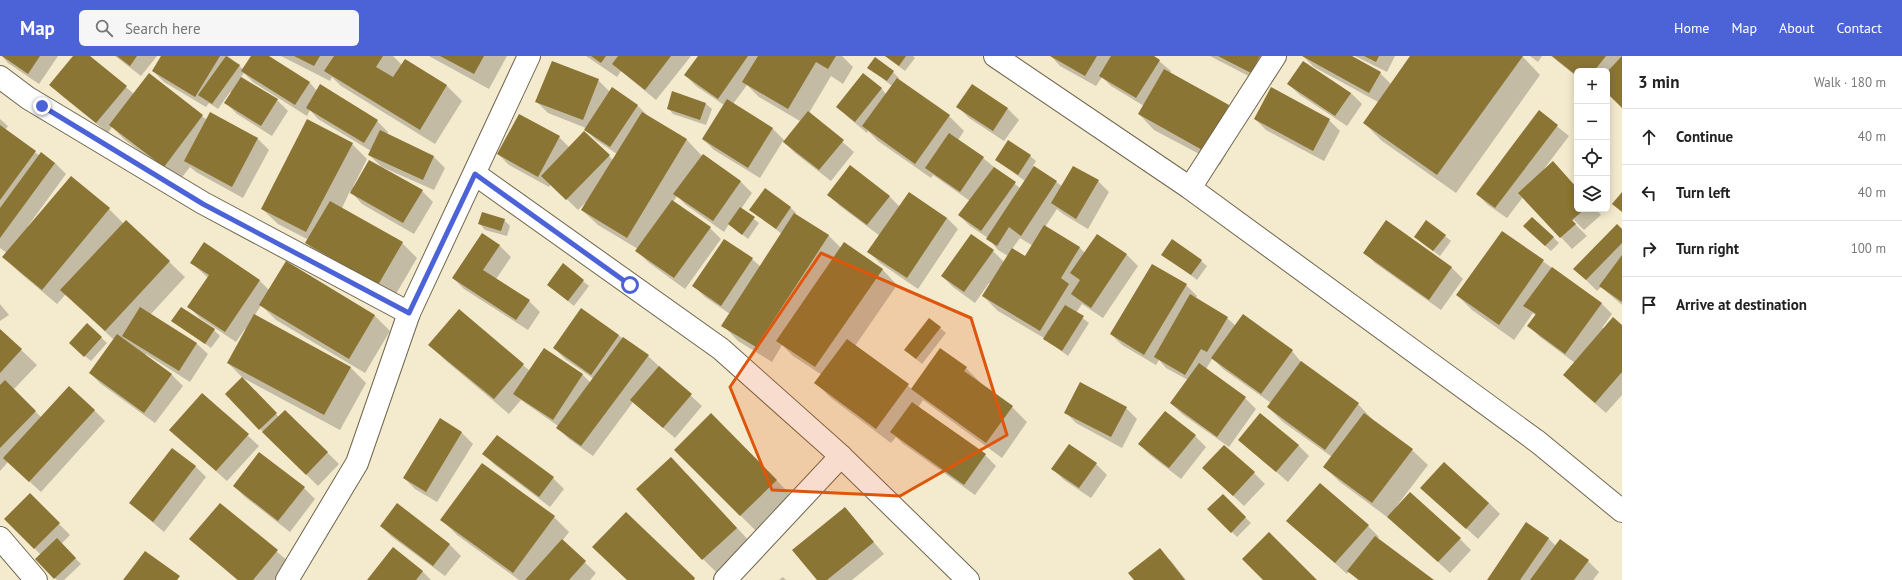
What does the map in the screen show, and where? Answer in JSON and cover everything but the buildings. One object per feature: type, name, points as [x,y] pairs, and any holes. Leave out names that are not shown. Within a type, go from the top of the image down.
[{"type":"street","points":[[287,580],[357,463],[409,313],[475,174],[528,56]]},
{"type":"street","points":[[995,56],[1190,188],[1538,442],[1622,511]]},
{"type":"street","points":[[1190,188],[1275,56]]},
{"type":"street","points":[[0,77],[28,98],[203,204],[409,313]]},
{"type":"street","points":[[475,174],[720,349],[841,456],[968,580]]},
{"type":"street","points":[[725,580],[841,456]]},
{"type":"street","points":[[0,538],[36,580]]},
{"type":"highlighted area","points":[[821,253],[971,318],[1007,435],[900,496],[772,490],[730,387]]},
{"type":"route","points":[[42,106],[203,204],[409,313],[475,174],[630,285]]}]
